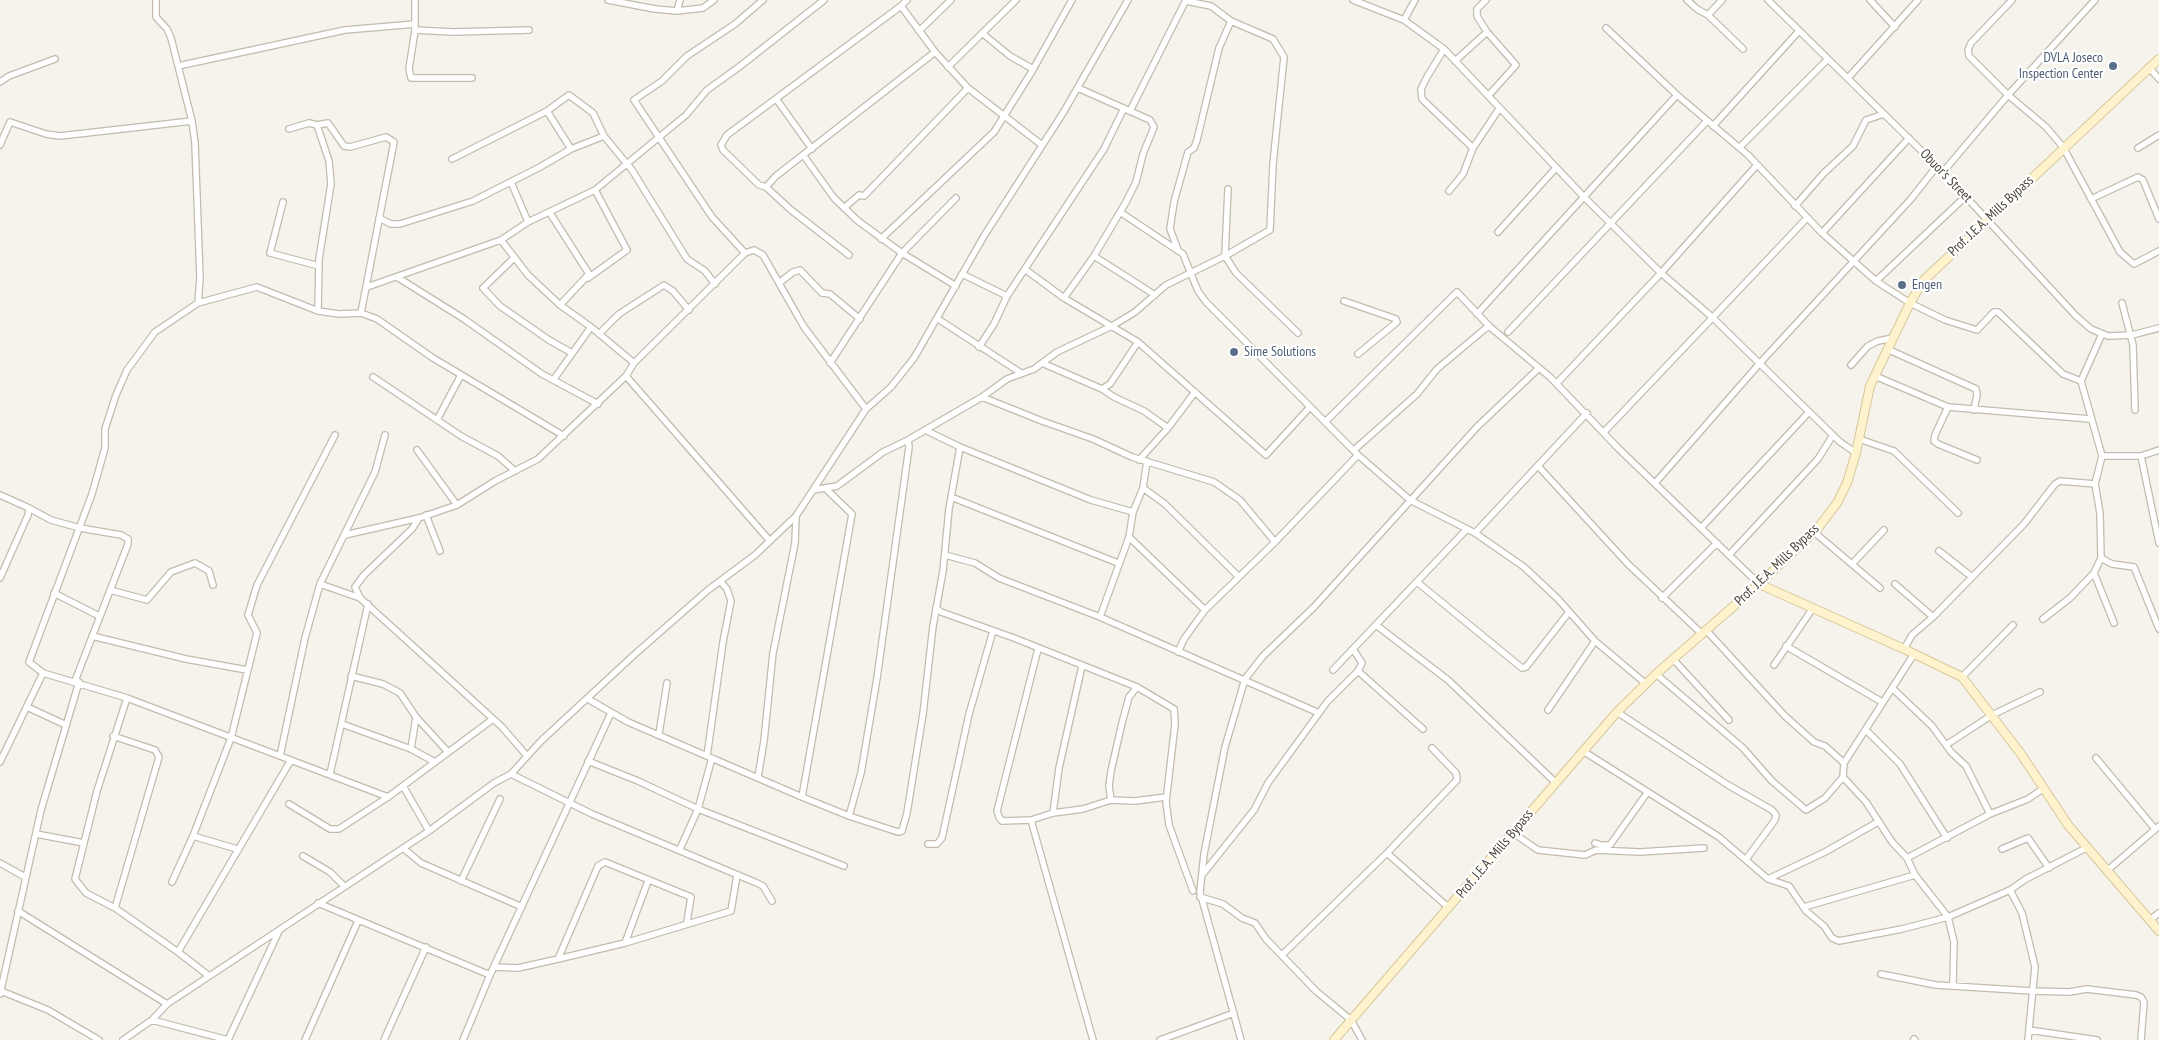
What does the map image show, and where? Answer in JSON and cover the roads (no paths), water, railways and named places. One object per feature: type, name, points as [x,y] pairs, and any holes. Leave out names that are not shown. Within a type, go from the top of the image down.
[{"type":"street","points":[[156,0],[156,17],[171,38],[192,121],[198,194],[200,278],[198,303]]},
{"type":"street","points":[[415,0],[415,27],[409,69],[411,78],[472,78]]},
{"type":"street","points":[[608,0],[629,1],[654,9],[677,11],[703,8],[714,0]]},
{"type":"street","points":[[677,11],[680,0]]},
{"type":"street","points":[[745,253],[712,217],[657,138],[634,100],[662,81],[687,56],[735,24],[763,0]]},
{"type":"street","points":[[367,287],[501,240],[528,222],[550,214],[595,190],[626,162],[686,116],[706,90],[739,68],[824,0]]},
{"type":"street","points":[[849,255],[791,210],[766,187],[759,185],[726,153],[721,145],[727,135],[777,100],[902,6],[907,0]]},
{"type":"street","points":[[919,31],[951,0]]},
{"type":"street","points":[[948,67],[1016,0]]},
{"type":"street","points":[[881,239],[994,132],[1033,70],[1072,0]]},
{"type":"street","points":[[123,1040],[152,1020],[167,1004],[429,831],[494,783],[510,774],[553,729],[588,699],[628,660],[720,580],[744,564],[796,516],[866,409],[905,372],[1000,210],[1078,88],[1128,0]]},
{"type":"street","points":[[813,490],[837,486],[883,452],[908,440],[982,397],[1007,378],[1022,373],[1042,363],[1057,352],[1112,326],[1135,312],[1166,285],[1225,256],[1270,230],[1273,164],[1284,57],[1273,39],[1231,20],[1211,6],[1186,0],[1104,149],[1026,270],[1007,296],[994,324],[979,347]]},
{"type":"street","points":[[1355,0],[1404,20],[1444,49],[1555,169],[1661,273],[1712,316],[1833,435],[1856,453]]},
{"type":"street","points":[[1404,20],[1415,0]]},
{"type":"street","points":[[1486,0],[1477,10],[1477,16],[1487,32],[1516,65],[1488,96]]},
{"type":"street","points":[[1687,0],[1697,9],[1708,15],[1743,49]]},
{"type":"street","points":[[1708,15],[1722,0]]},
{"type":"street","name":"Obuor’s Street","points":[[1768,0],[1943,172],[2076,316],[2091,329],[2115,337],[2159,328]]},
{"type":"street","points":[[1870,0],[1895,27]]},
{"type":"street","points":[[1848,78],[1918,0]]},
{"type":"street","points":[[2012,0],[1971,43],[1968,50],[1969,56],[2008,95],[2046,127],[2063,147],[2120,252],[2131,263],[2137,264],[2159,252]]},
{"type":"street","points":[[1943,172],[2008,95],[2094,0]]},
{"type":"street","points":[[902,6],[934,52],[968,88],[1004,118],[1042,145]]},
{"type":"street","points":[[1178,250],[1170,229],[1174,202],[1188,152],[1194,148],[1197,140],[1219,48],[1231,20]]},
{"type":"street","points":[[178,66],[345,30],[415,27],[470,33],[529,30]]},
{"type":"street","points":[[1606,28],[1677,95],[1740,147],[1822,233],[1876,281],[1910,303],[1945,320],[1977,330],[1994,312],[1998,312],[2063,374],[2081,381]]},
{"type":"street","points":[[1713,126],[1800,31]]},
{"type":"street","points":[[1455,61],[1487,32]]},
{"type":"street","points":[[982,33],[1010,56],[1033,70]]},
{"type":"street","points":[[1444,49],[1427,77],[1422,89],[1422,99],[1473,148]]},
{"type":"street","points":[[766,187],[776,176],[804,156],[934,52]]},
{"type":"street","points":[[0,82],[9,76],[55,59]]},
{"type":"street","points":[[1740,147],[1828,59]]},
{"type":"street","name":"Prof. J.E.A. Mills Bypass","points":[[1334,1040],[1617,712],[1645,683],[1759,584],[1814,532],[1837,503],[1847,483],[1856,453],[1866,401],[1875,376],[1910,303],[1923,281],[2063,147],[2159,59]]},
{"type":"street","points":[[2149,68],[2159,79]]},
{"type":"street","points":[[844,208],[859,195],[864,196],[968,88]]},
{"type":"street","points":[[1064,298],[1094,256],[1136,182],[1143,154],[1154,127],[1150,120],[1078,88]]},
{"type":"street","points":[[452,159],[547,110],[569,95],[594,113],[604,136],[626,162],[687,259],[705,271],[715,284]]},
{"type":"street","points":[[1477,314],[1585,198],[1677,95]]},
{"type":"street","points":[[777,100],[812,149]]},
{"type":"street","points":[[1449,191],[1463,174],[1473,148],[1500,109]]},
{"type":"street","points":[[547,110],[571,149]]},
{"type":"street","points":[[1796,206],[1824,173],[1853,146],[1866,120],[1884,114]]},
{"type":"street","points":[[0,145],[10,122],[46,134],[60,136],[192,121]]},
{"type":"street","points":[[1508,332],[1612,224],[1707,121]]},
{"type":"street","points":[[289,129],[309,123],[317,125],[328,123],[344,146],[386,137],[394,142],[372,245],[367,287],[361,313]]},
{"type":"street","points":[[317,125],[329,161],[331,184],[319,266],[318,311]]},
{"type":"street","points":[[2138,148],[2159,135]]},
{"type":"street","points":[[379,218],[391,224],[412,221],[473,201],[571,149],[604,136]]},
{"type":"street","points":[[1822,233],[1909,138]]},
{"type":"street","points":[[804,156],[834,198],[844,208],[881,239],[956,286]]},
{"type":"street","points":[[1557,383],[1661,273],[1757,165]]},
{"type":"street","points":[[1656,482],[1760,363],[1911,199],[1937,166]]},
{"type":"street","points":[[1498,232],[1555,169]]},
{"type":"street","points":[[2091,199],[2138,177],[2144,180],[2159,219]]},
{"type":"street","points":[[511,182],[528,222]]},
{"type":"street","points":[[1228,189],[1225,256],[1236,273],[1298,333]]},
{"type":"street","points":[[560,306],[588,278],[627,250],[595,190]]},
{"type":"street","points":[[1876,281],[1966,196]]},
{"type":"street","points":[[830,363],[902,253],[956,198]]},
{"type":"street","points":[[283,202],[270,253],[319,266]]},
{"type":"street","points":[[1120,212],[1162,242],[1183,254],[1192,272],[1198,291],[1206,302],[1356,453],[1410,500],[1467,528],[1524,567],[1558,599],[1595,641],[1645,683]]},
{"type":"street","points":[[550,214],[589,274],[588,278]]},
{"type":"street","points":[[1604,432],[1807,218]]},
{"type":"street","points":[[501,240],[514,259],[560,306],[591,327],[634,363]]},
{"type":"street","points":[[345,535],[420,518],[457,506],[514,471],[538,459],[598,404],[626,376],[634,363],[745,253],[754,250],[763,255],[804,327],[866,409]]},
{"type":"street","points":[[1094,256],[1155,295]]},
{"type":"street","points":[[514,259],[483,288],[500,306],[549,340],[572,352]]},
{"type":"street","points":[[779,283],[793,272],[800,270],[822,293],[830,294],[860,319]]},
{"type":"street","points":[[1026,270],[1064,298],[1138,342],[1266,455],[1310,406]]},
{"type":"street","points":[[962,274],[1007,296]]},
{"type":"street","points":[[397,277],[554,379],[598,404]]},
{"type":"street","points":[[599,334],[619,314],[664,285],[673,291],[689,310]]},
{"type":"street","points":[[388,797],[127,698],[43,673],[29,662],[80,528],[105,448],[105,428],[127,370],[155,332],[198,303],[257,287],[318,311],[339,314],[361,313],[377,319],[461,375],[564,436]]},
{"type":"street","points":[[1325,422],[1457,292],[1490,327],[1557,383],[1619,449],[1656,482],[1759,584],[1962,677],[1992,715],[2068,825],[2109,869],[2159,931]]},
{"type":"street","points":[[1344,301],[1396,319],[1397,322],[1358,354]]},
{"type":"street","points":[[2122,302],[2132,335],[2135,410]]},
{"type":"street","points":[[938,318],[979,347],[1022,373]]},
{"type":"street","points":[[554,379],[591,327]]},
{"type":"street","points":[[1178,652],[1184,639],[1205,610],[1275,542],[1356,453],[1412,400],[1437,368],[1490,327]]},
{"type":"street","points":[[2043,619],[2070,598],[2094,573],[2101,558],[2100,513],[2095,484],[2102,456],[2090,419],[2081,381],[2102,334]]},
{"type":"street","points":[[1851,365],[1868,346],[1878,341],[1893,338]]},
{"type":"street","points":[[1102,389],[1110,384],[1138,342]]},
{"type":"street","points":[[1887,349],[1976,389],[1974,410]]},
{"type":"street","points":[[1042,363],[1102,389],[1114,397],[1144,411],[1168,428]]},
{"type":"street","points":[[1241,1040],[1200,897],[1202,875],[1225,747],[1245,680],[1263,656],[1314,607],[1477,426],[1538,368]]},
{"type":"street","points":[[438,420],[461,375]]},
{"type":"street","points":[[626,376],[770,541]]},
{"type":"street","points":[[1875,376],[1948,407],[2090,419]]},
{"type":"street","points":[[373,377],[438,420],[498,456],[514,471]]},
{"type":"street","points":[[1139,460],[1168,428],[1194,392]]},
{"type":"street","points":[[982,397],[1042,422],[1093,439],[1113,450],[1139,460],[1148,461],[1214,482],[1240,500],[1275,542]]},
{"type":"street","points":[[1948,407],[1934,435],[1934,441],[1977,460]]},
{"type":"street","points":[[1701,528],[1809,412]]},
{"type":"street","points":[[1475,533],[1587,413]]},
{"type":"street","points":[[925,430],[960,447],[1091,500],[1133,512]]},
{"type":"street","points":[[172,882],[193,836],[231,738],[257,633],[248,615],[257,585],[335,435]]},
{"type":"street","points":[[280,756],[309,622],[320,584],[374,472],[385,435]]},
{"type":"street","points":[[1729,555],[1818,458],[1833,435]]},
{"type":"street","points":[[1859,439],[1894,451],[1958,514]]},
{"type":"street","points":[[849,816],[859,780],[877,678],[909,447],[908,440]]},
{"type":"street","points":[[588,699],[628,722],[849,816],[898,832],[902,830],[907,813],[923,714],[951,497],[960,447]]},
{"type":"street","points":[[416,450],[457,506]]},
{"type":"street","points":[[2102,456],[2141,456],[2159,450]]},
{"type":"street","points":[[2141,456],[2159,543]]},
{"type":"street","points":[[1100,617],[1129,537],[1133,512],[1143,488],[1148,461]]},
{"type":"street","points":[[1538,466],[1628,564],[1662,598],[1704,632],[1785,716],[1814,742],[1825,746],[1844,763]]},
{"type":"street","points":[[1904,649],[1912,635],[1933,618],[2024,524],[2055,484],[2060,481],[2095,484]]},
{"type":"street","points":[[802,796],[822,694],[852,514],[825,488]]},
{"type":"street","points":[[1143,488],[1165,504],[1238,576]]},
{"type":"street","points":[[0,495],[52,520],[128,539],[128,544],[99,616],[77,682],[25,877],[0,992],[48,1010],[99,1040]]},
{"type":"street","points":[[951,497],[1118,564]]},
{"type":"street","points":[[0,578],[28,515],[29,508]]},
{"type":"street","points":[[426,515],[440,551]]},
{"type":"street","points":[[758,777],[764,741],[773,652],[794,543],[796,516]]},
{"type":"street","points":[[420,518],[356,584],[356,593],[510,735],[527,756]]},
{"type":"street","points":[[1333,670],[1467,528]]},
{"type":"street","points":[[1852,564],[1884,530]]},
{"type":"street","points":[[1814,532],[1880,588]]},
{"type":"street","points":[[1129,537],[1205,610]]},
{"type":"street","points":[[1662,598],[1717,544]]},
{"type":"street","points":[[1939,551],[1972,577]]},
{"type":"street","points":[[945,555],[975,563],[998,578],[1100,617],[1319,712]]},
{"type":"street","points":[[2101,558],[2112,564],[2134,567],[2159,629]]},
{"type":"street","points":[[110,590],[147,600],[171,572],[184,565],[195,563],[209,571],[213,585]]},
{"type":"street","points":[[2094,573],[2114,623]]},
{"type":"street","points":[[680,850],[698,808],[710,757],[730,601],[727,589],[720,580]]},
{"type":"street","points":[[1417,582],[1522,668],[1526,666],[1569,612]]},
{"type":"street","points":[[320,584],[360,598]]},
{"type":"street","points":[[1895,584],[1933,618]]},
{"type":"street","points":[[54,593],[99,616]]},
{"type":"street","points":[[330,774],[368,604]]},
{"type":"street","points":[[936,608],[940,612],[1137,687],[1174,709],[1175,724],[1166,797],[1170,825],[1193,891]]},
{"type":"street","points":[[1774,665],[1813,608]]},
{"type":"street","points":[[1376,625],[1448,680],[1555,782]]},
{"type":"street","points":[[1962,677],[2013,626]]},
{"type":"street","points":[[928,844],[937,844],[942,838],[969,714],[993,631]]},
{"type":"street","points":[[92,636],[186,659],[247,670]]},
{"type":"street","points":[[1548,710],[1595,641]]},
{"type":"street","points":[[1786,646],[1882,702]]},
{"type":"street","points":[[1038,649],[998,811],[1002,820],[1031,820],[1111,800],[1142,801],[1166,797]]},
{"type":"street","points":[[1202,875],[1254,810],[1268,783],[1319,712],[1358,671],[1362,663],[1353,649]]},
{"type":"street","points":[[1656,674],[1743,748],[1772,781],[1803,808],[1810,809],[1825,798],[1843,777],[1844,763],[1914,654]]},
{"type":"street","points":[[1673,659],[1729,720]]},
{"type":"street","points":[[1053,814],[1059,768],[1082,666]]},
{"type":"street","points":[[1358,671],[1423,729]]},
{"type":"street","points":[[0,762],[43,673]]},
{"type":"street","points":[[351,676],[383,684],[400,694],[416,716],[448,752]]},
{"type":"street","points":[[659,734],[667,683]]},
{"type":"street","points":[[1111,800],[1109,786],[1111,771],[1122,723],[1129,697],[1137,687]]},
{"type":"street","points":[[1892,688],[1932,726],[1972,774],[1990,814]]},
{"type":"street","points":[[1946,745],[1992,715],[2040,692]]},
{"type":"street","points":[[127,698],[113,736],[75,879],[86,893],[115,908],[209,976]]},
{"type":"street","points":[[27,707],[66,725]]},
{"type":"street","points":[[1617,712],[1720,780],[1772,810],[1776,815],[1775,820],[1747,858]]},
{"type":"street","points":[[463,1040],[490,975],[611,713]]},
{"type":"street","points":[[412,749],[416,716]]},
{"type":"street","points":[[289,804],[334,830],[388,797],[493,719]]},
{"type":"street","points":[[342,724],[412,749],[435,762]]},
{"type":"street","points":[[1866,730],[1900,764],[1947,838]]},
{"type":"street","points":[[113,736],[155,750],[159,756],[115,908]]},
{"type":"street","points":[[1282,955],[1388,853],[1458,780],[1456,773],[1432,748]]},
{"type":"street","points":[[1583,751],[1719,837],[1747,858],[1768,879],[1789,886],[1804,907],[1824,926],[1832,938],[1839,941],[1902,929],[1948,917],[2010,890],[2026,879],[2088,847]]},
{"type":"street","points":[[2096,758],[2157,828],[2109,869]]},
{"type":"street","points":[[178,952],[291,760]]},
{"type":"street","points":[[588,761],[698,808],[844,866]]},
{"type":"street","points":[[510,774],[570,804],[763,886],[772,901]]},
{"type":"street","points":[[1843,777],[1866,802],[1878,822],[1907,858],[1915,875],[1948,917],[1954,942],[1953,984]]},
{"type":"street","points":[[403,786],[429,831]]},
{"type":"street","points":[[1907,858],[1990,814],[2028,799],[2044,788]]},
{"type":"street","points":[[1595,843],[1601,846],[1610,845],[1647,793]]},
{"type":"street","points":[[461,880],[500,799]]},
{"type":"street","points":[[1031,820],[1093,1040]]},
{"type":"street","points":[[1768,879],[1825,852],[1878,822]]},
{"type":"street","points":[[1513,833],[1538,850],[1585,855],[1596,850],[1640,852],[1704,848]]},
{"type":"street","points":[[36,834],[84,843]]},
{"type":"street","points":[[193,836],[237,849]]},
{"type":"street","points":[[2002,849],[2028,838],[2048,868]]},
{"type":"street","points":[[403,848],[421,863],[522,906]]},
{"type":"street","points":[[1388,853],[1449,908]]},
{"type":"street","points":[[303,856],[330,872],[344,886]]},
{"type":"street","points":[[558,959],[598,866],[605,862],[691,897],[687,922]]},
{"type":"street","points":[[0,864],[25,877]]},
{"type":"street","points":[[494,967],[518,968],[558,959],[625,943],[687,922],[731,911],[737,875]]},
{"type":"street","points":[[1804,907],[1915,875]]},
{"type":"street","points":[[625,943],[648,881]]},
{"type":"street","points":[[2010,890],[2022,912],[2035,967],[2028,1040]]},
{"type":"street","points":[[1200,897],[1223,904],[1242,918],[1255,923],[1261,934],[1316,990],[1351,1020],[1362,1040]]},
{"type":"street","points":[[318,903],[490,975]]},
{"type":"street","points":[[18,911],[167,1004]]},
{"type":"street","points":[[2151,919],[2159,913]]},
{"type":"street","points":[[306,1040],[358,921]]},
{"type":"street","points":[[152,1020],[228,1040],[279,930]]},
{"type":"street","points":[[384,1040],[426,947]]},
{"type":"street","points":[[1881,974],[1926,984],[1953,984],[2033,991],[2069,992],[2087,989],[2141,997],[2144,1002],[2140,1028],[2141,1040]]},
{"type":"street","points":[[1160,1040],[1234,1013]]},
{"type":"street","points":[[2029,1030],[2097,1040]]},
{"type":"place","name":"DVLA Joseco Inspection Center","points":[[2113,66]]},
{"type":"place","name":"Engen","points":[[1902,285]]},
{"type":"place","name":"Sime Solutions","points":[[1234,352]]}]
